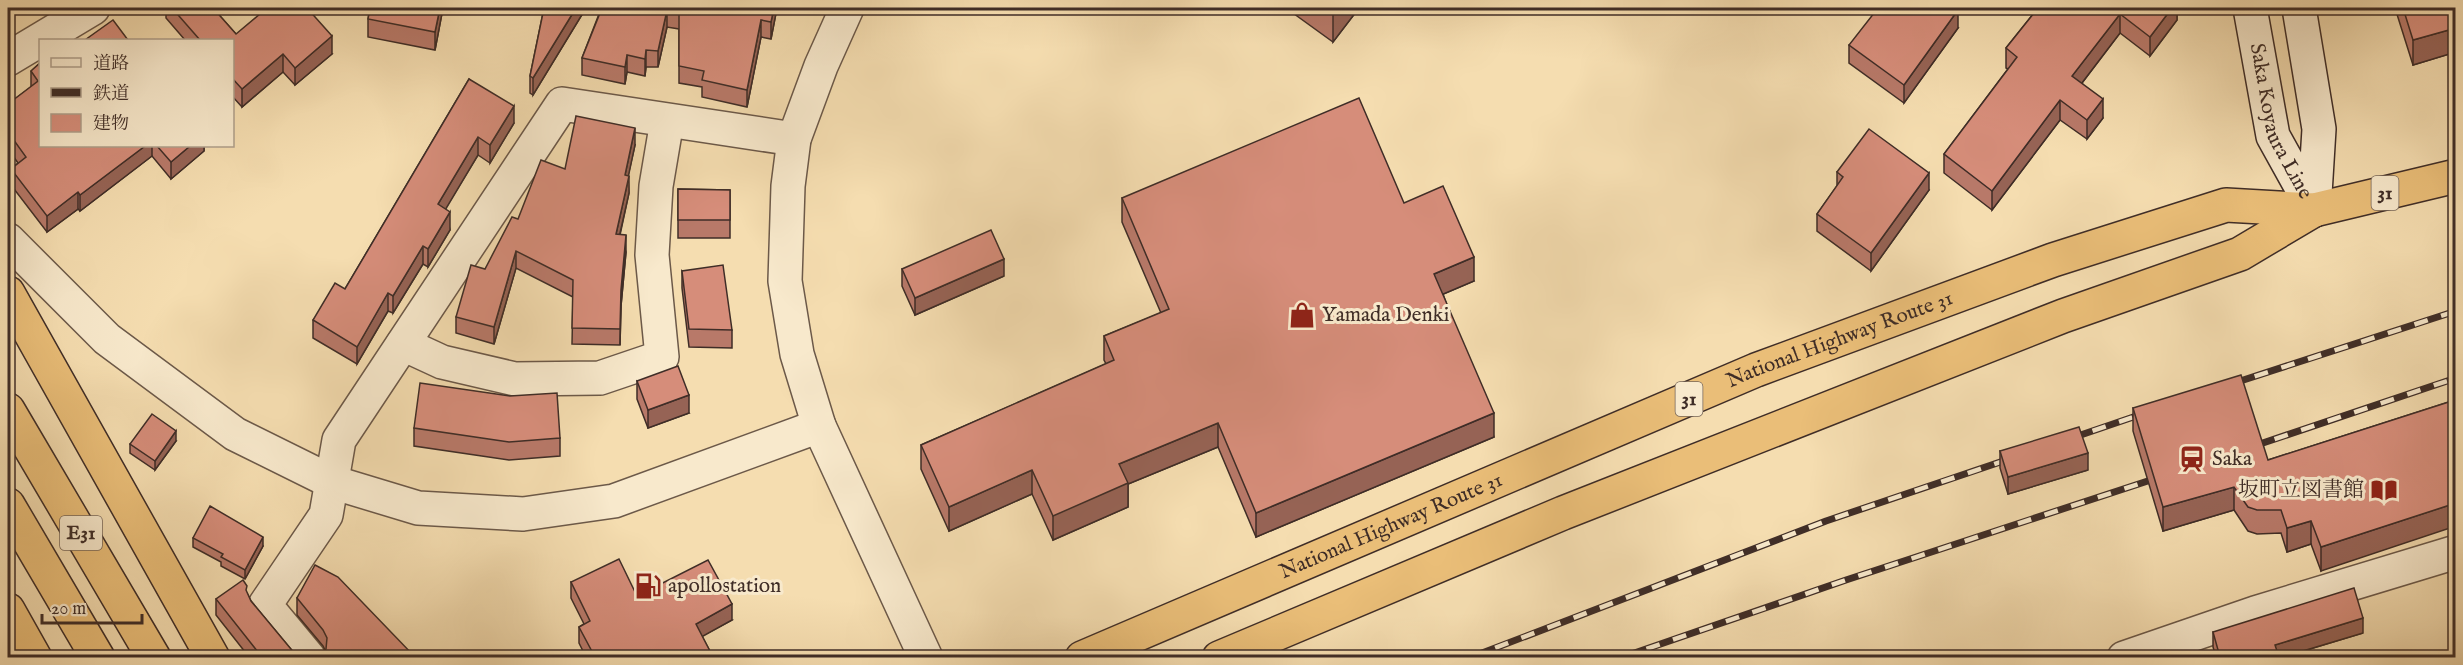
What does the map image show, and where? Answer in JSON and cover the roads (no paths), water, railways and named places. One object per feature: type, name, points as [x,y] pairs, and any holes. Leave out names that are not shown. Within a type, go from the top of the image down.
[{"type":"highway","name":"National Highway Route 31","points":[[1082,657],[1756,370],[2053,260],[2226,205],[2314,210],[2456,176]]},
{"type":"highway","name":"National Highway Route 31","points":[[1219,657],[1585,504],[2063,316],[2240,254],[2314,210]]},
{"type":"highway","points":[[8,293],[213,657]]},
{"type":"highway","name":"E31","points":[[8,410],[154,657]]},
{"type":"highway","name":"E31","points":[[8,505],[98,657]]},
{"type":"highway","points":[[8,610],[35,657]]},
{"type":"street","points":[[41,39],[93,8]]},
{"type":"street","points":[[847,8],[821,66],[794,139],[788,186],[785,281],[797,354],[819,426],[926,657]]},
{"type":"street","name":"Saka Koyaura Line","points":[[2250,8],[2273,136],[2314,210]]},
{"type":"street","name":"Saka Koyaura Line","points":[[2299,8],[2319,129],[2314,210]]},
{"type":"street","points":[[8,59],[39,40]]},
{"type":"street","points":[[309,657],[265,605],[326,515],[339,440],[562,104],[794,139]]},
{"type":"street","points":[[403,344],[442,362],[516,379],[600,378],[662,357],[652,255],[656,186],[667,121]]},
{"type":"street","points":[[8,240],[107,339],[235,434],[332,482],[418,508],[523,514],[614,501],[819,426]]},
{"type":"street","points":[[2124,657],[2255,613],[2456,552]]},
{"type":"railway","points":[[2228,385],[2456,311]]},
{"type":"railway","points":[[2248,448],[2456,378]]},
{"type":"railway","points":[[2066,440],[2148,412]]},
{"type":"railway","points":[[1469,658],[1826,521],[2015,457]]},
{"type":"railway","points":[[1620,658],[1846,580],[2163,476]]},
{"type":"place","name":"Yamada Denki","points":[[1302,315]]},
{"type":"place","name":"Saka","points":[[2192,459]]},
{"type":"place","name":"坂町立図書館","points":[[2384,490]]},
{"type":"place","name":"apollostation","points":[[648,586]]}]
